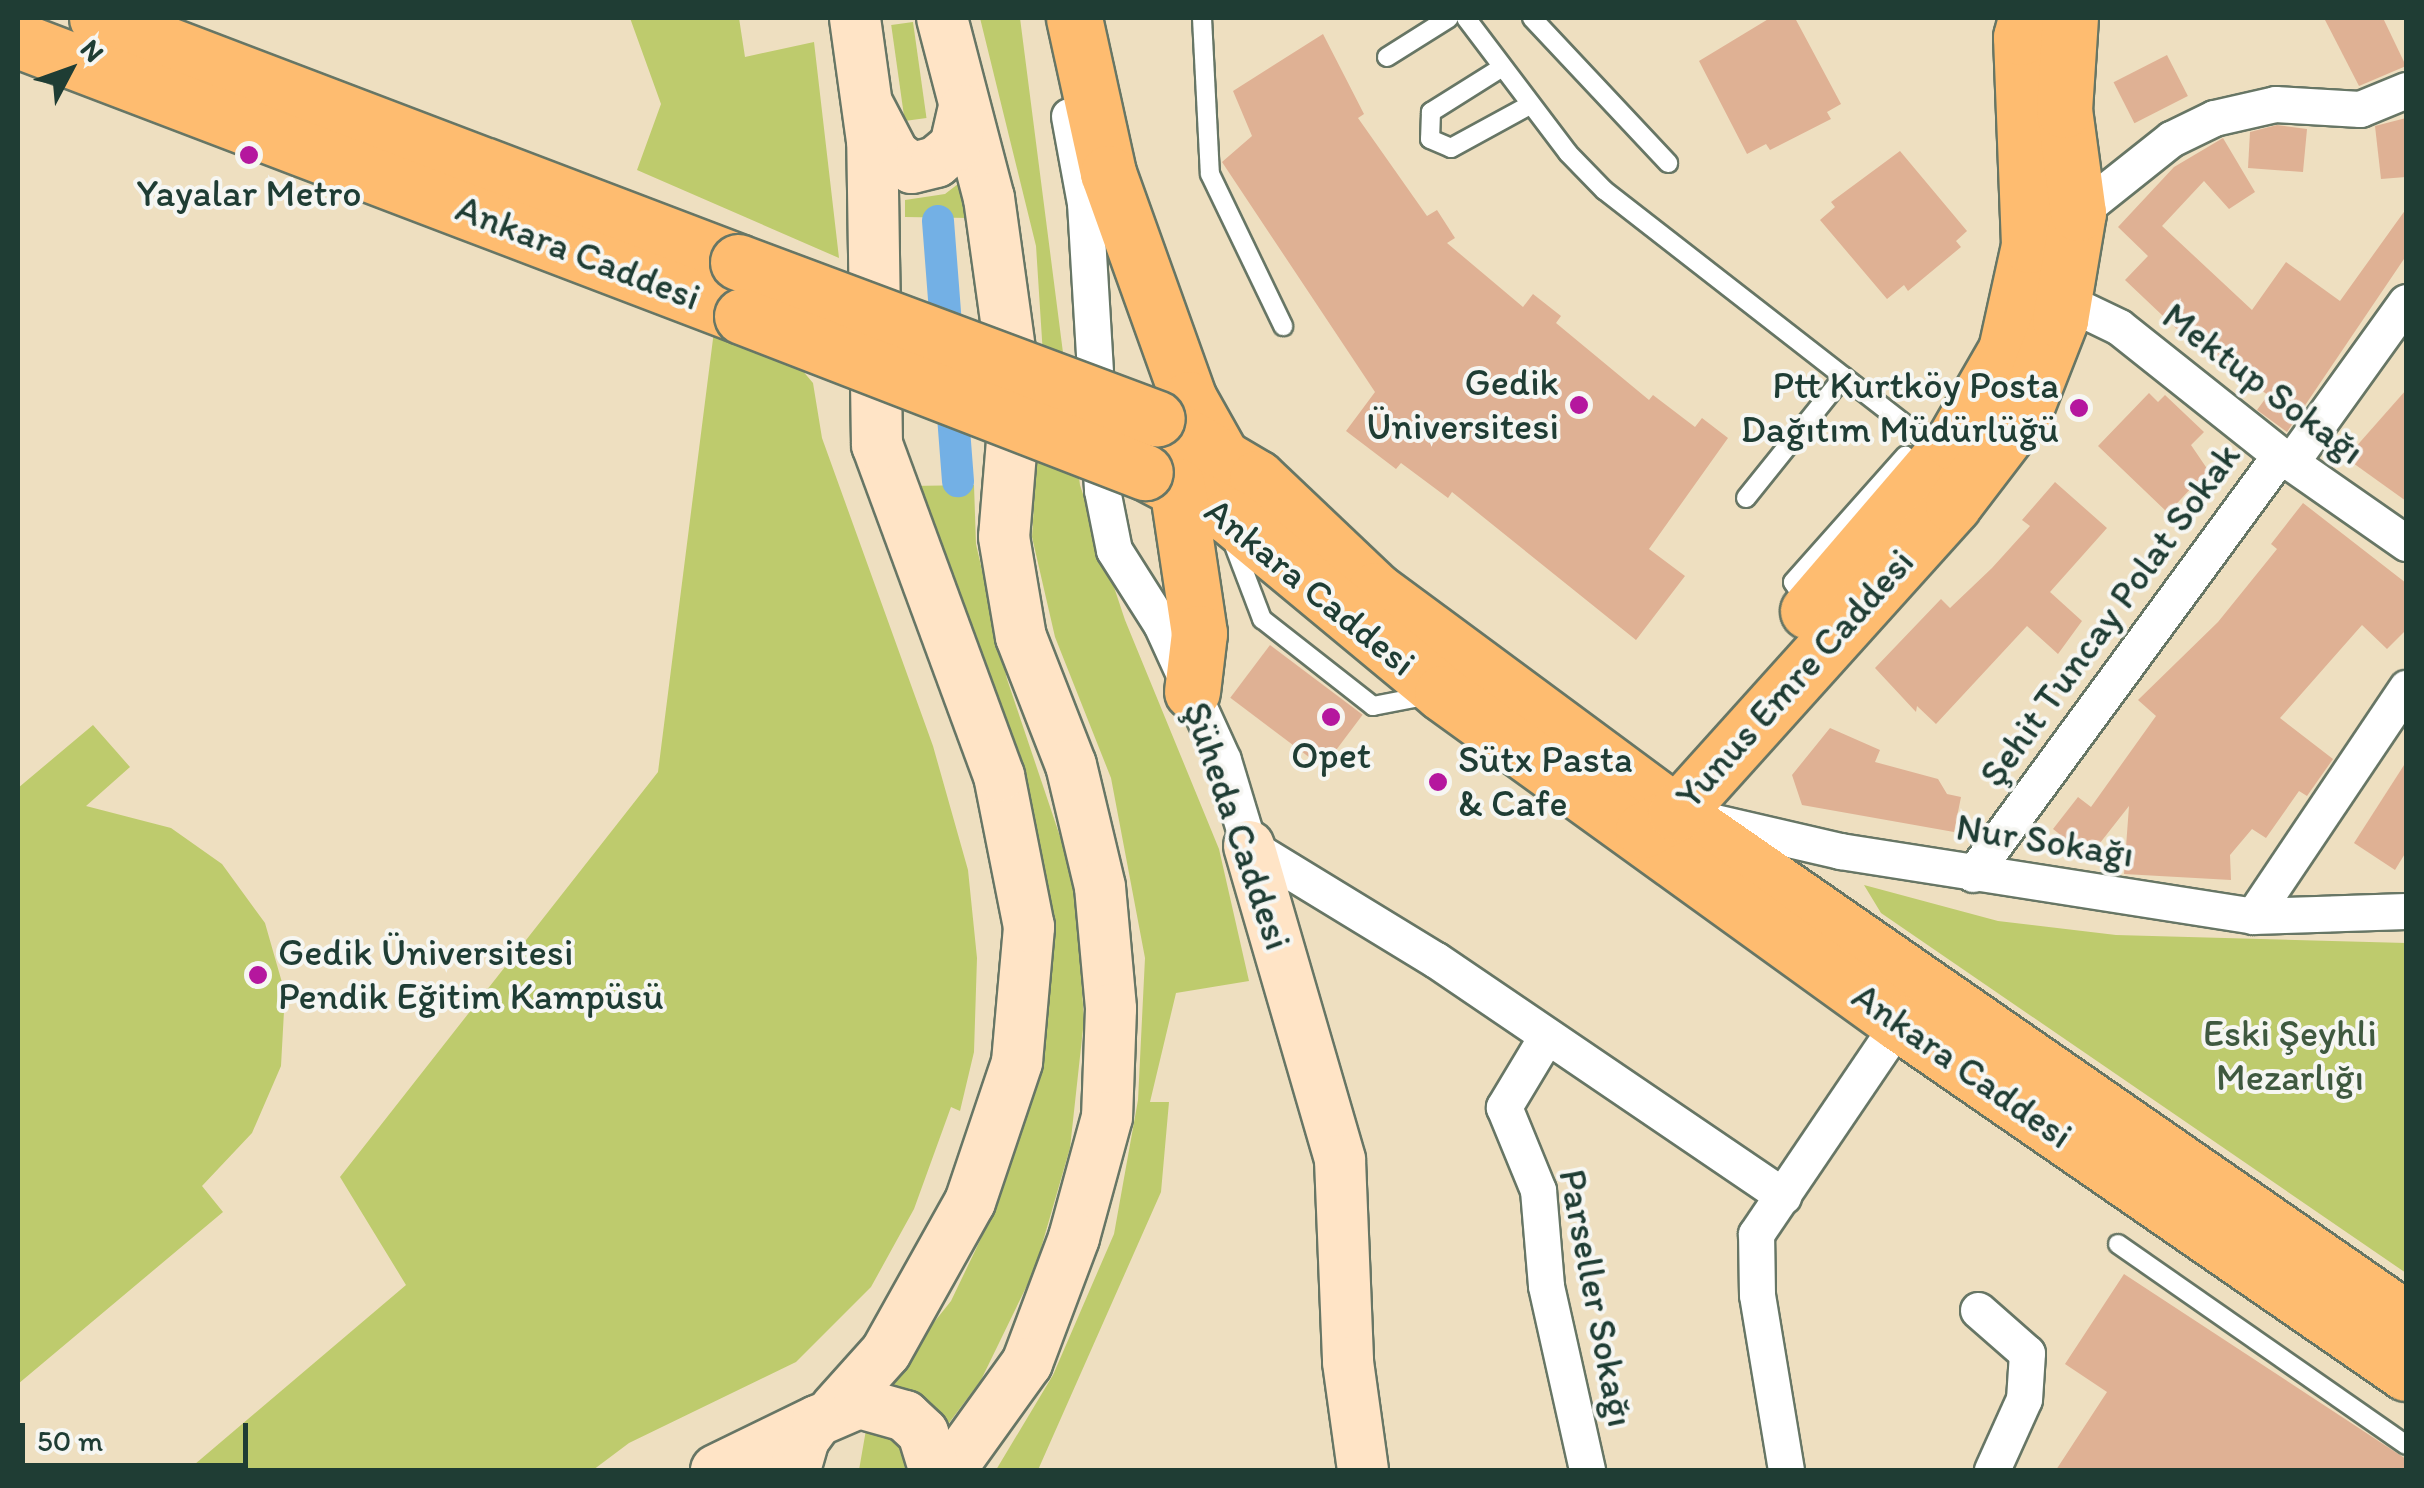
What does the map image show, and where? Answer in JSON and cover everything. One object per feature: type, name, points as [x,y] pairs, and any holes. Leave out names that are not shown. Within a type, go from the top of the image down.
[{"type":"main road","points":[[1074,18],[1114,190],[1189,399],[1220,454]]},
{"type":"main road","name":"Yunus Emre Caddesi","points":[[1652,812],[2006,350],[2020,304],[2031,185],[2022,57],[2026,18]]},
{"type":"main road","name":"Yunus Emre Caddesi","points":[[1652,812],[2010,437],[2050,356],[2078,213],[2064,110],[2070,18]]},
{"type":"main road","name":"Ankara Caddesi","points":[[112,21],[1157,419],[1220,454],[1288,505],[1376,590],[1652,812],[1899,1023],[2406,1373]]},
{"type":"main road","name":"Ankara Caddesi","points":[[18,40],[742,316],[1181,490],[1442,693],[1817,905],[2406,1319]]},
{"type":"main road","points":[[1181,490],[1199,634],[1192,692]]},
{"type":"street","points":[[795,1470],[804,1439],[886,1352],[970,1202],[1018,1062],[1028,927],[999,776],[877,445],[867,103],[855,18]]},
{"type":"street","points":[[942,18],[962,110],[989,198],[1016,392],[1004,537],[1021,637],[1071,765],[1100,887],[1111,1009],[1107,1117],[1074,1238],[1027,1362],[950,1470]]},
{"type":"street","name":"Şüheda Caddesi","points":[[1048,18],[1085,203],[1103,502],[1114,550],[1161,624],[1223,760],[1340,1160],[1348,1362],[1364,1470]]},
{"type":"street","points":[[2078,213],[2171,139],[2214,118],[2275,104],[2360,109],[2406,90]]},
{"type":"street","points":[[867,103],[894,155],[912,168],[936,162],[955,146],[962,110]]},
{"type":"street","name":"Mektup Sokağı","points":[[2064,300],[2119,327],[2286,458],[2406,543]]},
{"type":"street","name":"Şehit Tuncay Polat Sokak","points":[[1973,874],[2406,302]]},
{"type":"street","points":[[2253,916],[2406,688]]},
{"type":"street","name":"Nur Sokağı","points":[[1652,812],[1840,852],[2253,916],[2406,911]]},
{"type":"street","points":[[1249,846],[1436,960],[1783,1196]]},
{"type":"street","points":[[1817,905],[1811,869],[1840,852]]},
{"type":"street","points":[[1786,1470],[1757,1295],[1756,1234],[1899,1023]]},
{"type":"street","name":"Parseller Sokağı","points":[[1546,1038],[1504,1106],[1538,1190],[1546,1286],[1587,1470]]},
{"type":"street","points":[[1978,1310],[2027,1353],[2024,1398],[1992,1470]]},
{"type":"street","points":[[716,1470],[826,1415],[859,1403],[905,1416],[923,1432],[934,1470]]},
{"type":"lane","points":[[1202,18],[1210,174],[1283,326]]},
{"type":"lane","points":[[1388,58],[1449,18]]},
{"type":"lane","points":[[1466,18],[1530,106],[1604,190],[1932,445]]},
{"type":"lane","points":[[1532,18],[1668,163]]},
{"type":"lane","points":[[1501,68],[1431,112],[1426,125],[1430,139],[1451,148],[1530,106]]},
{"type":"lane","points":[[1746,498],[1844,376]]},
{"type":"lane","points":[[2118,1244],[2406,1445]]},
{"type":"green space","points":[[630,18],[739,18],[745,57],[814,42],[839,258],[637,170],[661,104]]},
{"type":"green space","points":[[980,18],[1020,18],[1080,485],[1125,620],[1219,849],[1249,981],[1176,993],[1150,1102],[1169,1102],[1161,1192],[1038,1470],[996,1470],[1053,1375],[1114,1234],[1138,1100],[1145,958],[1111,778],[1055,637],[1032,537],[1043,355],[1036,246]]},
{"type":"green space","points":[[913,22],[926,118],[905,121],[891,25]]},
{"type":"green space","points":[[958,184],[970,218],[905,217],[905,200],[945,194]]},
{"type":"green space","points":[[714,331],[802,370],[813,383],[822,438],[933,746],[968,870],[977,958],[974,1052],[960,1111],[951,1107],[914,1209],[871,1287],[796,1362],[629,1443],[593,1470],[188,1470],[406,1285],[340,1177],[658,772]]},
{"type":"green space","points":[[974,485],[976,544],[1007,679],[1075,881],[1084,1020],[1070,1148],[1035,1269],[981,1380],[914,1470],[859,1470],[871,1401],[951,1301],[999,1201],[1031,1097],[1050,967],[910,486]]},
{"type":"green space","points":[[93,725],[130,767],[86,806],[171,828],[222,864],[265,923],[285,993],[281,1066],[252,1133],[202,1186],[223,1212],[18,1384],[18,788]]},
{"type":"green space","name":"Eski Şeyhli Mezarlığı","points":[[1864,885],[1998,921],[2116,935],[2406,943],[2406,1273],[1881,913]]},
{"type":"building","points":[[1770,18],[1795,18],[1841,104],[1827,112],[1831,119],[1770,150],[1766,144],[1747,154],[1699,61]]},
{"type":"building","points":[[2324,18],[2383,18],[2406,66],[2359,86]]},
{"type":"building","points":[[1323,34],[1364,114],[1358,118],[1427,216],[1437,210],[1455,238],[1447,243],[1523,307],[1533,294],[1561,316],[1556,323],[1649,400],[1653,395],[1695,427],[1702,418],[1728,438],[1649,549],[1685,576],[1636,640],[1452,492],[1448,498],[1401,463],[1396,469],[1346,431],[1375,392],[1222,162],[1252,136],[1233,91]]},
{"type":"building","points":[[2167,55],[2188,96],[2134,123],[2114,82]]},
{"type":"building","points":[[2406,118],[2406,177],[2381,179],[2375,126]]},
{"type":"building","points":[[2277,125],[2307,129],[2303,172],[2248,168],[2250,132]]},
{"type":"building","points":[[2223,138],[2255,192],[2229,209],[2204,181],[2162,226],[2252,310],[2286,262],[2340,301],[2406,209],[2406,256],[2287,432],[2257,410],[2268,395],[2182,334],[2125,280],[2148,256],[2118,227],[2174,167]]},
{"type":"building","points":[[1900,151],[1967,231],[1956,241],[1961,247],[1908,291],[1904,285],[1887,299],[1820,220],[1835,207],[1831,202]]},
{"type":"building","points":[[2406,390],[2406,501],[2346,458]]},
{"type":"building","points":[[2149,393],[2158,402],[2165,395],[2204,432],[2191,445],[2208,470],[2168,513],[2098,446]]},
{"type":"building","points":[[2055,482],[2107,528],[2050,592],[2082,621],[2058,654],[2027,626],[1936,724],[1917,706],[1916,712],[1875,668],[1941,599],[1950,608],[1992,568],[2030,526],[2022,520]]},
{"type":"building","points":[[2303,503],[2406,583],[2406,630],[2387,649],[2362,625],[2280,718],[2333,759],[2307,796],[2299,791],[2266,838],[2252,829],[2230,855],[2231,880],[2124,874],[2129,806],[2089,857],[2053,829],[2078,797],[2091,807],[2156,716],[2138,700],[2218,622],[2277,549],[2271,544]]},
{"type":"building","points":[[1270,645],[1363,715],[1323,768],[1230,698]]},
{"type":"building","points":[[1830,728],[1880,750],[1875,762],[1938,779],[1947,794],[1961,797],[1954,832],[1802,805],[1792,775]]},
{"type":"building","points":[[2406,762],[2406,852],[2395,870],[2354,843]]},
{"type":"building","points":[[2124,1274],[2406,1459],[2406,1470],[2056,1470],[2107,1392],[2065,1364]]},
{"type":"waterway","points":[[938,221],[958,481]]},
{"type":"place","name":"Yayalar Metro","points":[[249,155]]},
{"type":"place","name":"Gedik Üniversitesi","points":[[1579,405]]},
{"type":"place","name":"Ptt Kurtköy Posta Dağıtım Müdürlüğü","points":[[2079,408]]},
{"type":"place","name":"Opet","points":[[1331,717]]},
{"type":"place","name":"Sütx Pasta & Cafe","points":[[1438,782]]},
{"type":"place","name":"Gedik Üniversitesi Pendik Eğitim Kampüsü","points":[[258,975]]}]
